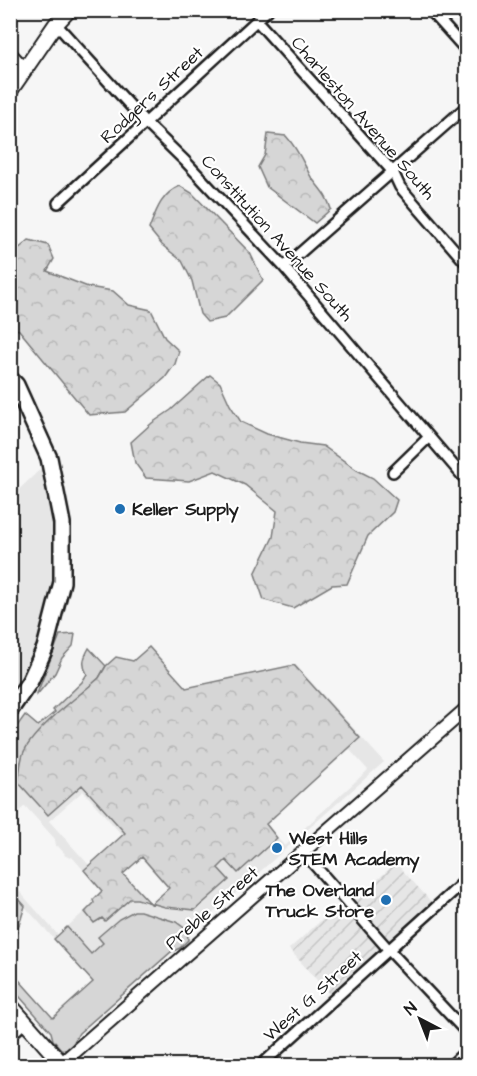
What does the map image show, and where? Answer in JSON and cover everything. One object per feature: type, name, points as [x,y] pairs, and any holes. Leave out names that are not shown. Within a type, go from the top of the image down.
[{"type":"main road","points":[[10,91],[56,24],[69,10]]},
{"type":"main road","points":[[10,55],[24,70]]},
{"type":"main road","points":[[10,379],[16,386],[49,458],[62,523],[62,582],[45,648],[30,681],[10,710]]},
{"type":"main road","points":[[10,1005],[63,1064]]},
{"type":"street","name":"Rodgers Street","points":[[58,203],[268,10]]},
{"type":"street","points":[[430,10],[466,50]]},
{"type":"street","name":"Charleston Avenue South","points":[[257,21],[393,172],[399,187],[466,263]]},
{"type":"street","name":"Constitution Avenue South","points":[[56,24],[146,123],[185,161],[284,267],[466,480]]},
{"type":"street","points":[[284,267],[466,107]]},
{"type":"street","points":[[393,472],[429,437]]},
{"type":"street","name":"Preble Street","points":[[63,1064],[466,709]]},
{"type":"street","points":[[303,852],[388,950],[466,1032]]},
{"type":"street","name":"West G Street","points":[[260,1065],[466,880]]},
{"type":"street","points":[[10,1035],[25,1022]]},
{"type":"street","points":[[450,1065],[466,1051]]},
{"type":"shaded area","points":[[50,460],[62,583],[46,647],[11,709],[11,497]]},
{"type":"shaded area","points":[[149,646],[186,688],[133,661],[116,658],[99,678],[46,725],[39,726],[116,657],[133,660]]},
{"type":"shaded area","name":"West Hills STEM Academy","points":[[295,664],[384,762],[190,934],[190,939],[182,946],[188,940],[176,922],[134,911],[119,919],[98,938],[103,943],[91,954],[67,927],[94,903],[93,900],[95,903],[95,923],[102,917],[105,921],[130,899],[149,903],[123,873],[141,856],[169,888],[152,904],[195,910],[228,881],[218,868],[226,860],[238,873],[277,838],[285,846],[368,770],[349,749],[360,739],[294,665],[186,688]],"holes":[[[141,858],[168,888],[151,904],[123,873]]]},
{"type":"shaded area","points":[[16,780],[20,784],[82,785],[125,833],[84,870],[103,892],[72,857],[64,855],[58,846],[56,847],[55,839],[25,806],[16,814],[11,808],[10,784]],"holes":[[[83,791],[122,835],[89,865],[49,821]]]},
{"type":"shaded area","points":[[396,863],[435,906],[389,948],[350,904]]},
{"type":"shaded area","points":[[11,882],[58,935],[55,939],[93,982],[18,899],[11,920]]},
{"type":"shaded area","points":[[343,901],[387,950],[333,998],[289,949]]},
{"type":"shaded area","points":[[171,952],[80,1033],[72,1047],[63,1050],[71,1047],[79,1033]]},
{"type":"green space","points":[[268,134],[286,136],[323,192],[331,209],[315,223],[267,187],[258,167],[265,155]]},
{"type":"green space","points":[[180,186],[192,193],[250,253],[263,280],[225,318],[207,322],[200,314],[192,281],[182,261],[162,245],[149,229],[164,198]]},
{"type":"green space","points":[[29,240],[48,245],[54,259],[47,271],[88,287],[113,291],[129,305],[151,310],[165,338],[179,351],[175,364],[165,378],[125,412],[89,415],[19,330],[11,328],[11,255]]},
{"type":"green space","points":[[210,375],[220,383],[241,422],[267,434],[300,443],[323,446],[357,470],[373,478],[397,500],[393,512],[368,536],[347,584],[332,585],[293,608],[264,600],[255,574],[273,537],[277,511],[245,485],[215,471],[189,481],[146,478],[135,463],[131,442]]},
{"type":"green space","points":[[75,634],[73,646],[36,696],[60,635]]},
{"type":"green space","points":[[149,647],[186,688],[294,665],[360,738],[266,824],[277,838],[238,873],[226,860],[218,868],[229,880],[195,910],[165,907],[152,903],[169,888],[142,857],[123,874],[150,903],[130,899],[105,921],[102,918],[94,923],[85,912],[102,891],[84,870],[125,833],[82,785],[48,815],[18,782],[21,761],[28,745],[36,735],[99,678],[106,666],[116,657],[133,661]]},
{"type":"green space","points":[[89,648],[106,666],[99,678],[52,720],[21,762],[18,782],[16,780],[11,784],[10,736],[25,715],[38,726],[55,712],[53,710],[82,682],[87,674],[84,661]]},
{"type":"green space","points":[[18,898],[25,906],[15,938],[11,941],[11,920]]},
{"type":"green space","points":[[134,911],[176,922],[187,930],[188,940],[180,948],[171,952],[79,1033],[71,1047],[67,1050],[61,1049],[53,1040],[51,1032],[11,987],[11,971],[53,1018],[93,982],[54,939],[67,927],[91,954],[103,943],[98,937],[119,919]]},
{"type":"place","name":"Keller Supply","points":[[120,509]]},
{"type":"place","name":"West Hills STEM Academy","points":[[277,848]]},
{"type":"place","name":"The Overland Truck Store","points":[[386,900]]}]
